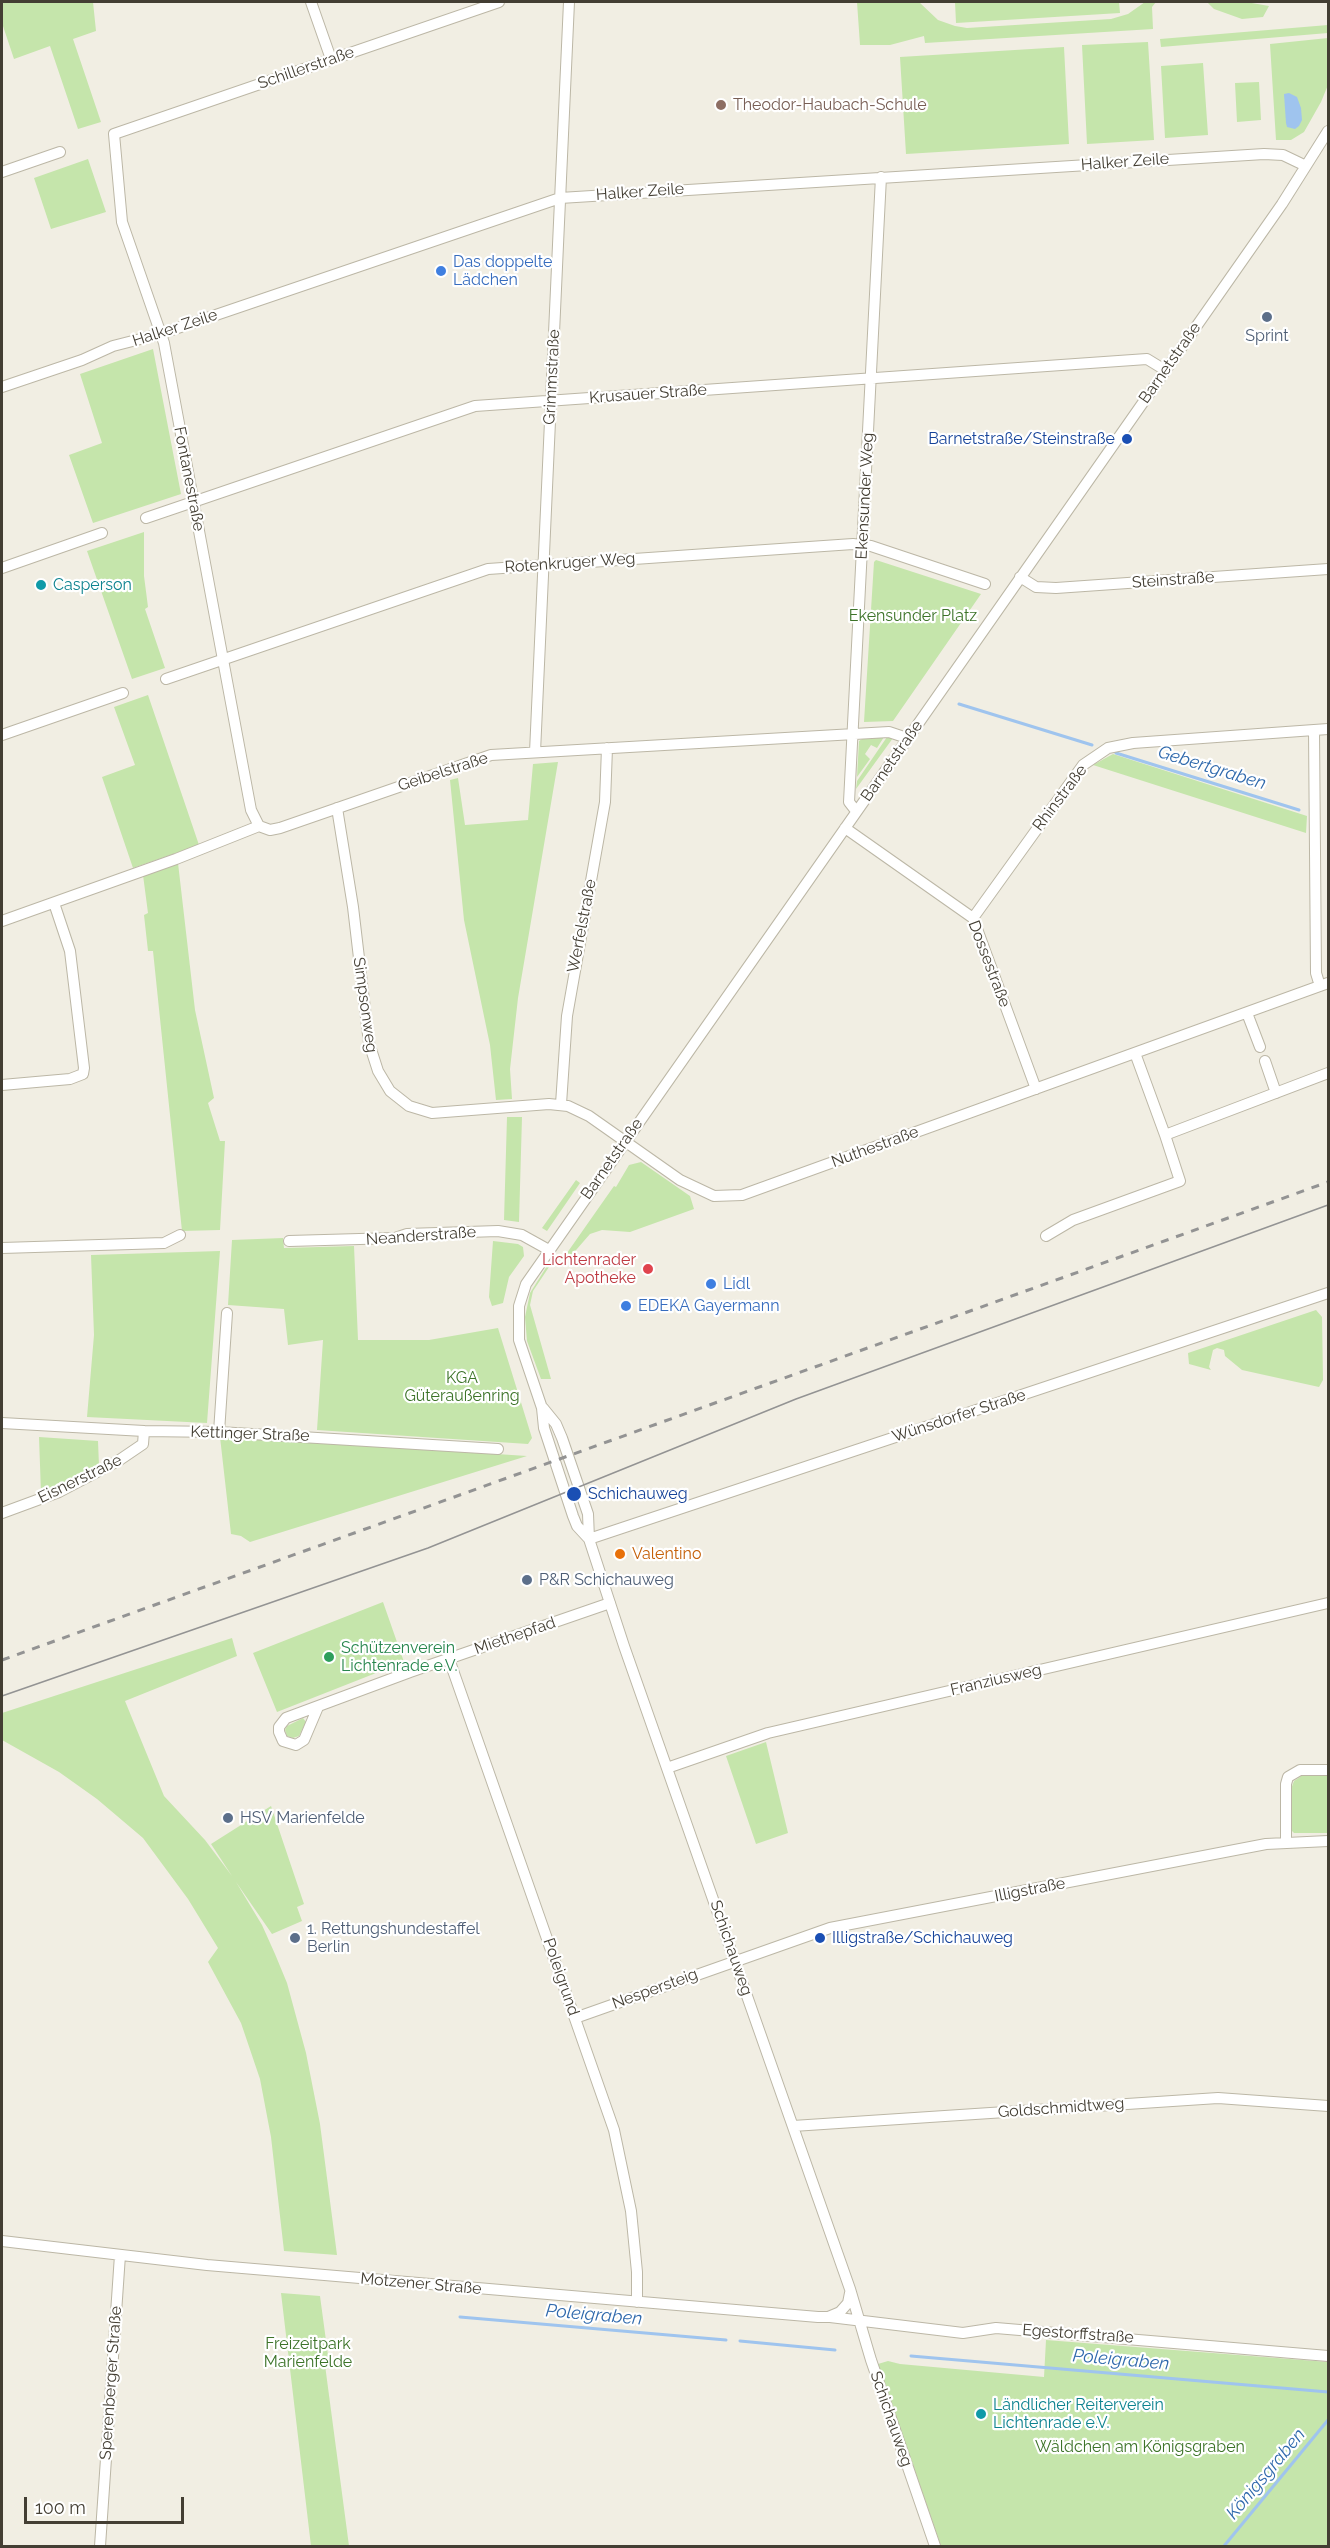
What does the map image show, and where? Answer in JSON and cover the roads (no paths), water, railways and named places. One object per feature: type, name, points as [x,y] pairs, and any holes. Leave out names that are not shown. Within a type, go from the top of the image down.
[{"type":"street","points":[[311,2],[331,59]]},
{"type":"street","name":"Schillerstraße","points":[[114,134],[499,2]]},
{"type":"street","name":"Grimmstraße","points":[[535,752],[569,2]]},
{"type":"street","name":"Barnetstraße","points":[[590,1539],[590,1522],[562,1438],[556,1424],[542,1408],[519,1340],[518,1316],[526,1284],[1282,204],[1329,131]]},
{"type":"street","name":"Fontanestraße","points":[[114,134],[122,222],[160,334],[194,502],[251,810],[259,826]]},
{"type":"street","points":[[2,172],[60,152]]},
{"type":"street","name":"Halker Zeile","points":[[2,387],[82,360],[113,346],[160,334],[560,198],[1263,154],[1283,154],[1306,166]]},
{"type":"street","name":"Ekensunder Weg","points":[[856,811],[849,802],[880,177]]},
{"type":"street","name":"Krusauer Straße","points":[[146,518],[470,407],[1148,359],[1165,370]]},
{"type":"street","points":[[2,568],[102,533]]},
{"type":"street","name":"Rotenkruger Weg","points":[[166,679],[482,570],[862,544],[985,584]]},
{"type":"street","name":"Steinstraße","points":[[1020,577],[1036,586],[1056,588],[1329,570]]},
{"type":"street","points":[[2,735],[123,693]]},
{"type":"street","name":"Rhinstraße","points":[[973,918],[1069,783],[1083,765],[1101,752],[1133,743],[1329,729]]},
{"type":"street","points":[[1314,730],[1316,973],[1324,985]]},
{"type":"street","name":"Geibelstraße","points":[[2,921],[238,836],[259,826],[270,830],[280,828],[491,755],[889,732],[907,738]]},
{"type":"street","name":"Werfelstraße","points":[[561,1104],[567,1016],[602,822],[607,748]]},
{"type":"street","name":"Simpsonweg","points":[[337,808],[353,907],[369,1042],[375,1065],[386,1085],[403,1103],[423,1112],[432,1113],[561,1104],[589,1116],[625,1141]]},
{"type":"street","name":"Dossestraße","points":[[845,828],[973,918],[1036,1089]]},
{"type":"street","points":[[2,1084],[70,1079],[83,1074],[70,951],[54,903]]},
{"type":"street","name":"Nuthestraße","points":[[625,1141],[680,1180],[704,1193],[725,1197],[734,1196],[1324,985]]},
{"type":"street","points":[[1247,1013],[1260,1047]]},
{"type":"street","points":[[1046,1236],[1072,1220],[1180,1181],[1135,1053]]},
{"type":"street","points":[[1265,1061],[1276,1093]]},
{"type":"street","points":[[1165,1135],[1329,1073]]},
{"type":"street","name":"Neanderstraße","points":[[290,1240],[395,1238],[407,1234],[498,1231],[522,1235],[549,1250]]},
{"type":"street","points":[[2,1248],[164,1243],[180,1235]]},
{"type":"street","points":[[1327,1294],[1329,1307]]},
{"type":"street","name":"Wünsdorfer Straße","points":[[590,1539],[1327,1294]]},
{"type":"street","points":[[219,1432],[227,1313]]},
{"type":"street","name":"Kettinger Straße","points":[[2,1423],[144,1431],[219,1432],[498,1449]]},
{"type":"street","name":"Eisnerstraße","points":[[2,1513],[59,1492],[118,1461],[143,1444],[144,1431]]},
{"type":"street","name":"Schichauweg","points":[[590,1539],[667,1768],[850,2289],[935,2547]]},
{"type":"street","name":"Miethepfad","points":[[318,1707],[610,1603]]},
{"type":"street","name":"Franziusweg","points":[[667,1768],[768,1733],[1329,1603]]},
{"type":"street","name":"Poleigrund","points":[[449,1659],[610,2119],[625,2178],[636,2252],[637,2302]]},
{"type":"street","points":[[1286,1842],[1288,1777],[1300,1770],[1329,1770]]},
{"type":"street","name":"Illigstraße","points":[[735,1961],[830,1928],[1266,1844],[1329,1841]]},
{"type":"street","name":"Nespersteig","points":[[575,2018],[735,1961]]},
{"type":"street","name":"Goldschmidtweg","points":[[793,2126],[1218,2098],[1329,2106]]},
{"type":"street","name":"Motzener Straße","points":[[2,2241],[207,2265],[828,2317],[840,2312],[848,2303],[850,2289]]},
{"type":"street","name":"Sperenberger Straße","points":[[100,2547],[120,2255]]},
{"type":"street","name":"Egestorffstraße","points":[[828,2317],[963,2333],[996,2328],[1329,2356]]},
{"type":"water","points":[[1289,93],[1297,97],[1301,108],[1302,120],[1295,129],[1287,127],[1286,123],[1284,94]]},
{"type":"waterway","name":"Gebertgraben","points":[[959,704],[1092,745]]},
{"type":"waterway","name":"Gebertgraben","points":[[1116,753],[1299,810]]},
{"type":"waterway","name":"Poleigraben","points":[[460,2317],[726,2340]]},
{"type":"waterway","name":"Poleigraben","points":[[740,2341],[835,2350]]},
{"type":"waterway","name":"Poleigraben","points":[[911,2356],[1328,2392]]},
{"type":"waterway","name":"Königsgraben","points":[[1224,2546],[1328,2420]]},
{"type":"tram line","points":[[2,1696],[428,1548],[796,1399],[1328,1205]]},
{"type":"railway","points":[[2,1660],[1328,1182]]},
{"type":"place","name":"Theodor-Haubach-Schule","points":[[721,105]]},
{"type":"place","name":"Das doppelte Lädchen","points":[[441,271]]},
{"type":"place","name":"Sprint","points":[[1267,317]]},
{"type":"place","name":"Barnetstraße/Steinstraße","points":[[1127,439]]},
{"type":"place","name":"Casperson","points":[[41,585]]},
{"type":"place","name":"Lichtenrader Apotheke","points":[[648,1269]]},
{"type":"place","name":"Lidl","points":[[711,1284]]},
{"type":"place","name":"EDEKA Gayermann","points":[[626,1306]]},
{"type":"place","name":"Schichauweg","points":[[574,1494]]},
{"type":"place","name":"Valentino","points":[[620,1554]]},
{"type":"place","name":"P&R Schichauweg","points":[[527,1580]]},
{"type":"place","name":"Schützenverein Lichtenrade e.V.","points":[[329,1657]]},
{"type":"place","name":"HSV Marienfelde","points":[[228,1818]]},
{"type":"place","name":"1. Rettungshundestaffel Berlin","points":[[295,1938]]},
{"type":"place","name":"Illigstraße/Schichauweg","points":[[820,1938]]},
{"type":"place","name":"Ländlicher Reiterverein Lichtenrade e.V.","points":[[981,2414]]},
{"type":"park label","name":"Ekensunder Platz","points":[[913,616]]},
{"type":"park label","name":"KGA Güteraußenring","points":[[462,1387]]},
{"type":"park label","name":"Freizeitpark Marienfelde","points":[[308,2353]]},
{"type":"park label","name":"Wäldchen am Königsgraben","points":[[1140,2447]]}]
